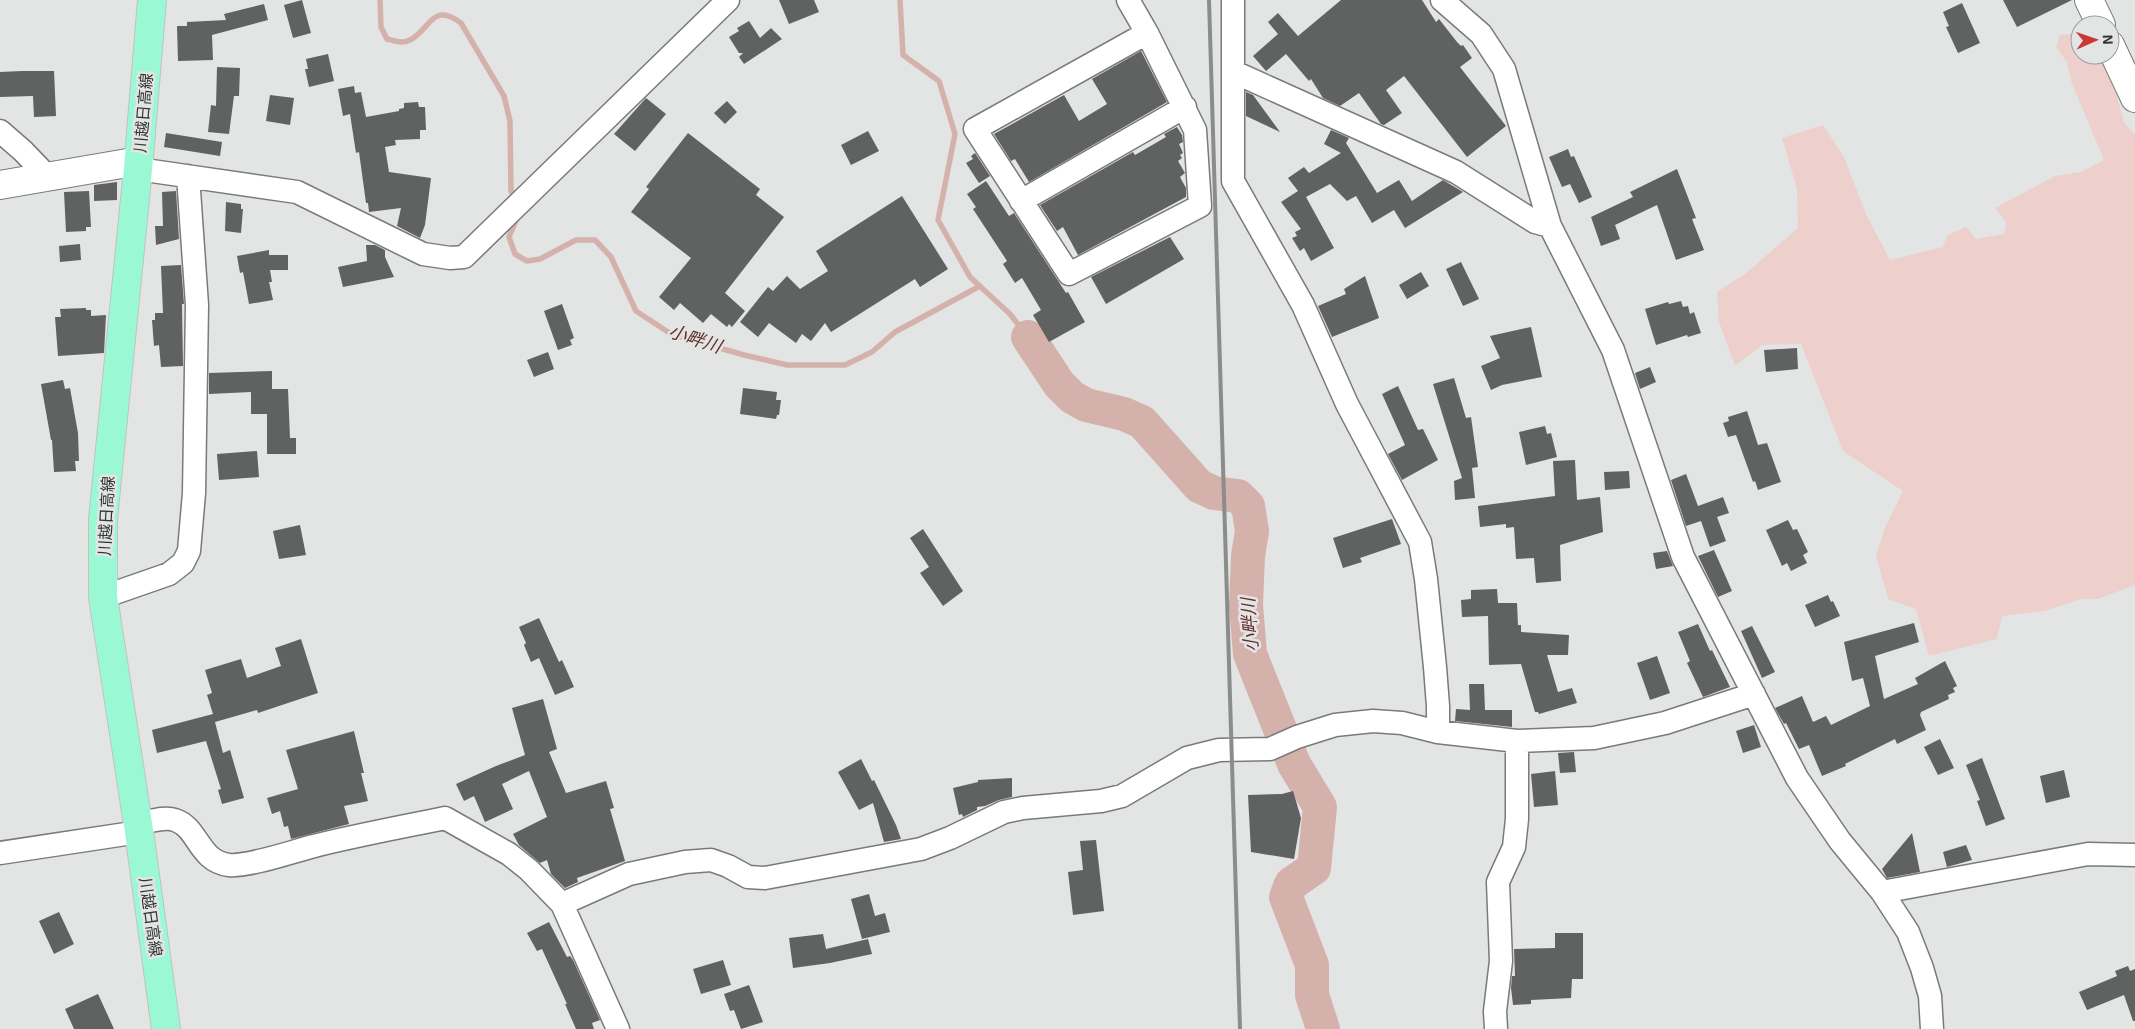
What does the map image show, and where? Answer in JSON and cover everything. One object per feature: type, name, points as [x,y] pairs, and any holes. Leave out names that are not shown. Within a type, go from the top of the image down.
[{"type":"main road","name":"川越日高線","points":[[152,0],[139,165],[103,518],[103,597],[166,1029]]},
{"type":"street","points":[[0,184],[47,176],[139,165],[188,176],[296,192],[423,254],[450,258],[464,257],[728,0]]},
{"type":"street","points":[[1128,0],[1147,33],[1195,130],[1200,206],[1069,274],[975,129],[1147,33]]},
{"type":"street","points":[[1233,0],[1234,182],[1303,305],[1347,404],[1420,542],[1434,657],[1438,732]]},
{"type":"street","points":[[1442,0],[1482,34],[1504,69],[1550,226],[1613,350],[1683,557],[1797,778],[1840,841],[1882,892],[1908,932],[1922,968],[1930,996],[1932,1029]]},
{"type":"street","points":[[2089,0],[2096,15]]},
{"type":"street","points":[[2119,65],[2135,98]]},
{"type":"street","points":[[1234,72],[1456,172],[1535,222],[1550,226]]},
{"type":"street","points":[[1021,201],[1185,107]]},
{"type":"street","points":[[0,131],[47,176]]},
{"type":"street","points":[[103,597],[169,574],[183,563],[189,550],[194,493],[198,305],[188,176]]},
{"type":"street","points":[[562,904],[629,874],[685,862],[711,860],[728,866],[748,877],[765,878],[892,856],[921,849],[950,838],[1004,812],[1023,808],[1101,801],[1122,796],[1187,758],[1219,750],[1274,748],[1297,737],[1335,725],[1373,721],[1402,723],[1438,732],[1517,741],[1594,738],[1664,722],[1754,694]]},
{"type":"street","points":[[1496,1029],[1495,1011],[1501,961],[1498,882],[1514,847],[1517,819],[1517,741]]},
{"type":"street","points":[[0,853],[138,828],[163,818],[176,820],[186,826],[206,855],[217,862],[230,865],[244,864],[322,844],[445,818],[509,854],[529,870],[562,904],[618,1029]]},
{"type":"street","points":[[1882,892],[2088,854],[2135,855]]},
{"type":"shaded area","points":[[2070,34],[2070,65],[2106,65],[2112,76],[2124,123],[2135,134],[2135,585],[2098,599],[2081,599],[2045,611],[2002,616],[1997,639],[1929,656],[1916,609],[1888,599],[1876,555],[1886,525],[1903,491],[1843,451],[1801,344],[1762,345],[1735,366],[1719,322],[1717,292],[1746,273],[1798,228],[1797,189],[1782,138],[1823,125],[1844,157],[1866,214],[1890,260],[1942,247],[1948,235],[1966,227],[1976,239],[2004,234],[2006,222],[1995,208],[2055,176],[2081,172],[2104,160],[2071,81],[2067,62],[2056,47],[2060,35]]},
{"type":"building","points":[[302,0],[311,33],[293,38],[284,5]]},
{"type":"building","points":[[779,0],[814,0],[819,12],[789,24]]},
{"type":"building","points":[[1341,0],[1422,0],[1436,22],[1439,19],[1457,42],[1461,46],[1463,45],[1472,58],[1460,67],[1506,126],[1467,157],[1404,76],[1386,90],[1402,113],[1384,125],[1381,124],[1359,93],[1340,106],[1323,98],[1311,79],[1309,81],[1286,54],[1266,71],[1253,56],[1278,34],[1268,22],[1278,13],[1298,36]]},
{"type":"building","points":[[2003,0],[2072,0],[2017,27]]},
{"type":"building","points":[[1962,3],[1980,43],[1958,53],[1946,27],[1949,26],[1943,12]]},
{"type":"building","points":[[264,4],[268,20],[212,35],[213,60],[178,61],[177,26],[187,26],[187,22],[226,20],[224,14]]},
{"type":"building","points":[[749,21],[760,38],[771,28],[782,39],[744,64],[739,57],[743,53],[739,53],[729,37],[739,31],[737,28]]},
{"type":"building","points":[[1141,51],[1167,102],[1029,182],[1015,159],[1011,161],[994,134],[1064,95],[1079,121],[1107,104],[1092,79]]},
{"type":"building","points":[[328,54],[334,81],[309,87],[305,69],[308,69],[306,59]]},
{"type":"building","points":[[217,67],[240,68],[239,96],[234,96],[229,134],[208,132],[211,105],[216,106]]},
{"type":"building","points":[[54,71],[56,116],[34,117],[33,96],[0,97],[0,72]]},
{"type":"building","points":[[354,86],[355,93],[361,92],[366,117],[399,111],[399,109],[404,108],[404,103],[418,102],[419,107],[425,107],[426,130],[420,130],[420,139],[395,140],[396,145],[385,147],[389,172],[431,178],[425,225],[420,238],[397,226],[401,208],[369,212],[359,152],[356,153],[350,114],[343,116],[338,89]]},
{"type":"building","points":[[1246,92],[1253,95],[1280,132],[1246,116]]},
{"type":"building","points":[[270,95],[294,98],[290,125],[266,121]]},
{"type":"building","points":[[646,98],[666,114],[635,151],[614,134]]},
{"type":"building","points":[[727,101],[737,112],[725,124],[714,113]]},
{"type":"building","points":[[1177,127],[1182,135],[1183,142],[1179,144],[1183,153],[1180,155],[1182,158],[1178,161],[1185,173],[1180,177],[1186,188],[1186,197],[1078,255],[1063,227],[1057,231],[1040,205],[1133,152],[1135,155],[1166,137],[1164,134]]},
{"type":"building","points":[[1331,130],[1349,138],[1346,143],[1377,193],[1399,180],[1412,201],[1443,180],[1463,192],[1405,228],[1394,210],[1372,223],[1356,196],[1347,201],[1330,184],[1306,197],[1334,248],[1311,261],[1304,248],[1300,251],[1292,238],[1297,236],[1295,232],[1301,229],[1281,202],[1298,191],[1288,178],[1304,167],[1309,173],[1341,153],[1324,144]]},
{"type":"building","points":[[868,131],[879,151],[851,165],[841,145]]},
{"type":"building","points":[[166,133],[222,142],[220,156],[164,147]]},
{"type":"building","points":[[688,133],[760,189],[756,195],[784,217],[725,293],[745,311],[732,327],[729,324],[727,327],[711,314],[703,323],[680,303],[674,310],[659,297],[691,258],[631,212],[649,189],[646,187]]},
{"type":"building","points":[[1568,149],[1571,157],[1574,156],[1592,197],[1579,203],[1570,184],[1562,187],[1549,157]]},
{"type":"building","points":[[975,153],[990,176],[979,183],[966,163],[973,159],[971,156]]},
{"type":"building","points":[[1677,169],[1696,218],[1692,219],[1704,250],[1676,260],[1657,205],[1615,225],[1620,239],[1601,246],[1591,217],[1633,197],[1630,192]]},
{"type":"building","points":[[986,181],[1009,216],[1014,213],[1066,293],[1068,292],[1085,322],[1049,342],[1033,315],[1041,310],[1022,278],[1015,283],[1003,264],[1007,261],[973,209],[976,207],[967,194]]},
{"type":"building","points":[[117,182],[117,200],[94,201],[94,185]]},
{"type":"building","points":[[89,191],[91,227],[86,227],[86,231],[66,232],[64,192]]},
{"type":"building","points":[[176,191],[179,239],[156,245],[155,226],[163,226],[162,192]]},
{"type":"building","points":[[902,196],[948,269],[920,287],[915,279],[831,332],[825,323],[811,341],[802,334],[796,343],[769,323],[758,337],[740,322],[768,287],[773,291],[787,276],[800,289],[828,271],[816,251]]},
{"type":"building","points":[[226,202],[241,204],[241,209],[243,209],[241,233],[225,231]]},
{"type":"building","points":[[1170,237],[1184,259],[1106,304],[1091,277]]},
{"type":"building","points":[[80,244],[81,260],[60,262],[59,246]]},
{"type":"building","points":[[366,245],[375,245],[385,250],[385,257],[394,277],[343,287],[338,267],[367,261]]},
{"type":"building","points":[[269,250],[269,255],[288,255],[288,270],[270,270],[272,282],[269,282],[273,300],[249,304],[243,272],[240,273],[237,256]]},
{"type":"building","points":[[1461,262],[1479,299],[1463,306],[1446,269]]},
{"type":"building","points":[[181,265],[184,304],[182,304],[183,366],[161,367],[159,345],[154,346],[152,320],[155,320],[155,313],[163,313],[161,266]]},
{"type":"building","points":[[1421,272],[1429,286],[1407,299],[1399,285]]},
{"type":"building","points":[[1365,276],[1379,318],[1332,337],[1318,306],[1346,294],[1344,289]]},
{"type":"building","points":[[1681,301],[1683,307],[1688,306],[1690,314],[1694,312],[1701,333],[1688,337],[1687,335],[1656,345],[1645,309],[1668,302],[1669,304]]},
{"type":"building","points":[[562,304],[574,338],[570,340],[572,345],[558,350],[544,311]]},
{"type":"building","points":[[86,308],[86,310],[91,310],[91,316],[106,315],[104,353],[58,356],[55,317],[61,317],[60,309]]},
{"type":"building","points":[[1531,327],[1542,377],[1502,385],[1491,390],[1481,366],[1500,358],[1490,336]]},
{"type":"building","points":[[1797,348],[1798,369],[1766,372],[1764,350]]},
{"type":"building","points":[[548,352],[554,369],[534,377],[527,360]]},
{"type":"building","points":[[1650,367],[1656,382],[1640,389],[1635,373]]},
{"type":"building","points":[[272,371],[272,389],[288,389],[290,438],[296,438],[296,454],[267,454],[267,414],[251,414],[251,392],[209,394],[209,373]]},
{"type":"building","points":[[1454,378],[1466,418],[1471,417],[1478,467],[1472,468],[1475,498],[1455,500],[1454,481],[1462,478],[1433,384]]},
{"type":"building","points":[[63,380],[65,389],[70,388],[78,433],[79,461],[75,461],[76,471],[54,472],[52,440],[41,384]]},
{"type":"building","points":[[1398,386],[1418,430],[1423,429],[1438,460],[1402,480],[1388,454],[1405,445],[1382,394]]},
{"type":"building","points":[[743,388],[777,392],[776,400],[781,400],[779,415],[777,415],[776,419],[740,414]]},
{"type":"building","points":[[1747,411],[1758,445],[1767,443],[1781,482],[1758,490],[1755,481],[1753,482],[1736,435],[1728,437],[1723,423],[1729,421],[1728,417]]},
{"type":"building","points":[[1545,426],[1547,434],[1551,433],[1557,457],[1526,465],[1519,432]]},
{"type":"building","points":[[257,451],[259,477],[219,480],[217,454]]},
{"type":"building","points":[[1575,460],[1577,500],[1600,497],[1603,532],[1560,545],[1561,581],[1536,583],[1534,558],[1516,559],[1514,527],[1506,528],[1506,524],[1480,527],[1478,506],[1555,496],[1553,461]]},
{"type":"building","points":[[1629,471],[1630,488],[1605,490],[1604,472]]},
{"type":"building","points":[[1686,474],[1698,506],[1723,497],[1729,513],[1717,517],[1726,541],[1710,547],[1701,521],[1686,526],[1671,480]]},
{"type":"building","points":[[1392,519],[1401,544],[1360,558],[1362,562],[1343,568],[1333,538]]},
{"type":"building","points":[[1788,520],[1793,530],[1797,529],[1808,552],[1803,555],[1807,563],[1791,571],[1787,563],[1782,566],[1766,530]]},
{"type":"building","points":[[300,525],[306,555],[279,559],[273,531]]},
{"type":"building","points":[[923,529],[963,591],[943,606],[920,573],[929,567],[910,538]]},
{"type":"building","points":[[1714,550],[1732,591],[1718,597],[1698,556]]},
{"type":"building","points":[[1667,551],[1673,566],[1656,569],[1653,553]]},
{"type":"building","points":[[1497,589],[1498,603],[1517,603],[1518,625],[1521,625],[1521,632],[1569,635],[1568,655],[1547,655],[1558,692],[1572,688],[1577,703],[1539,714],[1535,712],[1521,664],[1489,665],[1488,616],[1462,617],[1461,600],[1471,599],[1471,590]]},
{"type":"building","points":[[1828,595],[1840,616],[1815,627],[1805,605]]},
{"type":"building","points":[[539,618],[559,662],[562,660],[574,687],[555,695],[539,658],[531,662],[519,627]]},
{"type":"building","points":[[1914,623],[1919,642],[1875,656],[1884,699],[1918,684],[1915,678],[1945,661],[1957,686],[1953,688],[1955,692],[1948,695],[1949,699],[1921,712],[1920,715],[1926,730],[1897,744],[1895,739],[1845,764],[1846,766],[1822,776],[1809,745],[1799,749],[1786,723],[1784,724],[1775,708],[1802,696],[1813,722],[1826,716],[1831,725],[1870,706],[1863,678],[1852,681],[1844,642]]},
{"type":"building","points":[[1698,624],[1710,651],[1712,650],[1730,687],[1703,697],[1687,663],[1690,661],[1678,632]]},
{"type":"building","points":[[1752,626],[1775,672],[1762,678],[1741,631]]},
{"type":"building","points":[[301,639],[318,693],[258,713],[257,710],[215,722],[223,753],[230,750],[244,798],[222,804],[218,790],[221,789],[206,741],[157,753],[152,730],[213,714],[207,695],[212,693],[205,670],[241,659],[247,678],[281,666],[275,648]]},
{"type":"building","points":[[1657,656],[1670,693],[1650,700],[1637,663]]},
{"type":"building","points":[[1469,684],[1484,684],[1485,710],[1512,710],[1512,727],[1455,721],[1456,709],[1470,710]]},
{"type":"building","points":[[543,699],[557,749],[549,752],[566,793],[606,781],[614,808],[610,809],[625,861],[577,878],[578,882],[565,888],[551,874],[547,860],[540,863],[519,845],[513,834],[547,817],[529,771],[502,784],[513,809],[485,822],[474,796],[464,801],[456,784],[525,755],[512,708]]},
{"type":"building","points":[[1754,725],[1761,747],[1743,753],[1736,731]]},
{"type":"building","points":[[354,731],[364,773],[361,773],[368,801],[344,806],[349,824],[291,839],[288,826],[284,827],[280,811],[272,814],[267,798],[298,789],[286,750]]},
{"type":"building","points":[[1940,739],[1954,768],[1938,775],[1924,747]]},
{"type":"building","points":[[1574,752],[1576,772],[1560,773],[1558,753]]},
{"type":"building","points":[[1982,758],[2005,819],[1986,826],[1977,801],[1980,800],[1966,765]]},
{"type":"building","points":[[861,759],[872,781],[874,780],[901,839],[884,842],[873,803],[859,810],[838,772]]},
{"type":"building","points":[[2064,770],[2070,797],[2046,803],[2040,776]]},
{"type":"building","points":[[1555,771],[1558,805],[1534,807],[1531,774]]},
{"type":"building","points":[[1012,778],[1012,797],[977,807],[977,810],[963,817],[962,814],[959,815],[953,788],[978,782],[978,780]]},
{"type":"building","points":[[1293,791],[1301,818],[1294,859],[1251,852],[1248,795],[1282,794]]},
{"type":"building","points":[[1912,833],[1920,872],[1887,878],[1882,869]]},
{"type":"building","points":[[1096,840],[1104,911],[1073,915],[1068,872],[1083,870],[1080,841]]},
{"type":"building","points":[[1966,845],[1972,860],[1947,867],[1943,852]]},
{"type":"building","points":[[869,894],[875,916],[885,913],[890,932],[862,939],[851,899]]},
{"type":"building","points":[[59,912],[74,944],[54,954],[39,921]]},
{"type":"building","points":[[549,922],[567,957],[570,956],[573,960],[600,1020],[592,1023],[594,1029],[576,1029],[542,949],[537,951],[527,933]]},
{"type":"building","points":[[1555,933],[1583,933],[1583,979],[1572,979],[1571,998],[1531,1000],[1531,1004],[1513,1005],[1511,988],[1512,976],[1515,976],[1514,949],[1555,948]]},
{"type":"building","points":[[823,934],[826,949],[868,939],[872,954],[830,963],[793,968],[789,938]]},
{"type":"building","points":[[723,960],[731,985],[701,994],[693,969]]},
{"type":"building","points":[[2128,966],[2130,971],[2135,969],[2135,1021],[2133,1021],[2124,995],[2087,1010],[2079,992],[2117,976],[2115,971]]},
{"type":"building","points":[[749,985],[763,1022],[741,1029],[734,1010],[730,1011],[724,994]]},
{"type":"building","points":[[98,994],[114,1029],[74,1029],[65,1009]]},
{"type":"waterway","name":"小畔川","points":[[380,0],[381,27],[387,39],[401,42],[410,40],[437,16],[451,17],[461,23],[504,96],[510,121],[511,191],[515,200]]},
{"type":"waterway","points":[[900,0],[903,55],[939,81],[955,134],[938,220],[970,277],[1010,314],[1028,337]]},
{"type":"waterway","name":"小畔川","points":[[517,218],[509,237],[515,254],[527,261],[540,259],[576,240],[595,240],[611,257],[636,311],[671,334],[787,365],[845,365],[872,352],[895,332],[980,286]]},
{"type":"waterway","name":"小畔川","points":[[1028,337],[1059,384],[1072,397],[1086,405],[1124,414],[1142,422],[1199,486],[1214,493],[1238,496],[1248,506],[1252,531],[1248,556],[1246,605],[1250,654],[1294,764],[1320,807],[1314,868],[1291,884],[1286,897],[1312,965],[1312,995],[1323,1029]]},
{"type":"railway","points":[[1209,0],[1240,1029]]}]
